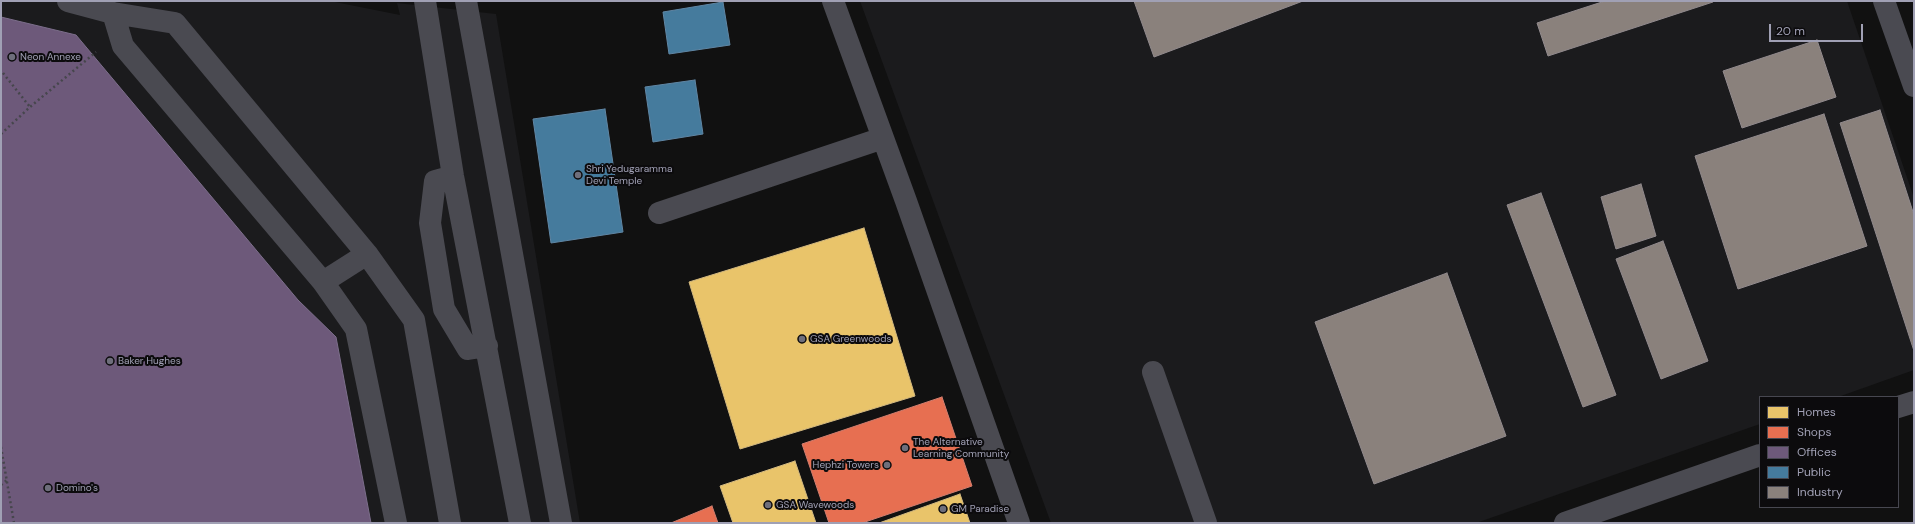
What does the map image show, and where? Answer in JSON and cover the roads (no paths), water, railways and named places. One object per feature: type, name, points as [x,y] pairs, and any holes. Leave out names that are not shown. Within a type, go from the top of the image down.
[{"type":"street","points":[[68,1],[113,13],[175,23],[366,254],[414,320],[450,523]]},
{"type":"street","points":[[425,1],[453,176],[520,523]]},
{"type":"street","points":[[466,1],[561,523]]},
{"type":"street","points":[[833,1],[1019,523]]},
{"type":"street","points":[[1884,1],[1914,86]]},
{"type":"street","points":[[113,13],[123,46],[323,282],[356,329],[396,523]]},
{"type":"street","points":[[659,213],[883,138]]},
{"type":"street","points":[[453,176],[435,181],[430,223],[444,309],[468,349],[487,346]]},
{"type":"street","points":[[323,282],[366,254]]},
{"type":"street","points":[[1153,372],[1206,523]]},
{"type":"street","points":[[1899,407],[1914,402]]},
{"type":"street","points":[[1565,523],[1759,455]]},
{"type":"place","name":"Neon Annexe","points":[[12,57]]},
{"type":"place","name":"Shri Yedugaramma Devi Temple","points":[[578,175]]},
{"type":"place","name":"GSA Greenwoods","points":[[802,339]]},
{"type":"place","name":"Baker Hughes","points":[[110,361]]},
{"type":"place","name":"The Alternative Learning Community","points":[[905,448]]},
{"type":"place","name":"Hephzi Towers","points":[[887,465]]},
{"type":"place","name":"Domino's","points":[[48,488]]},
{"type":"place","name":"GSA Wavewoods","points":[[768,505]]},
{"type":"place","name":"GM Paradise","points":[[943,509]]}]
